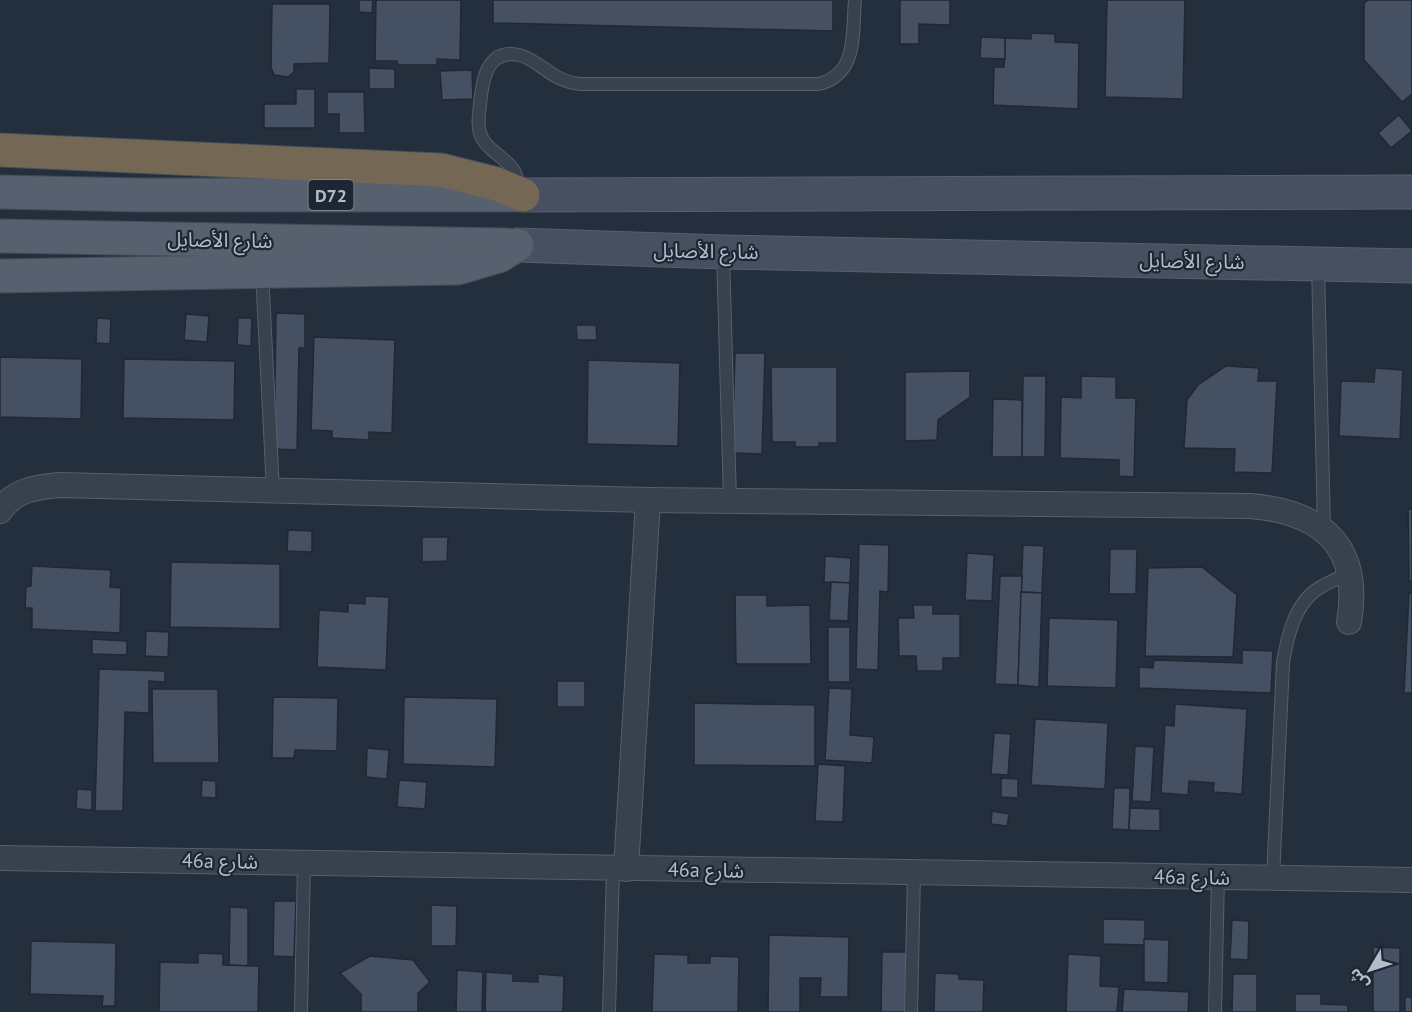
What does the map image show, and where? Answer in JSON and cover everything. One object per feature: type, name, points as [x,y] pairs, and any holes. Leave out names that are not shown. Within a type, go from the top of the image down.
[{"type":"highway","points":[[7,144],[53,152],[273,165],[441,170],[497,184],[523,195]]},
{"type":"main road","name":"D72","points":[[0,192],[139,195],[523,195],[1412,192]]},
{"type":"main road","name":"شارع الأصايل","points":[[0,236],[517,245],[723,252],[1412,266]]},
{"type":"main road","points":[[0,276],[458,268],[499,256],[517,245]]},
{"type":"street","points":[[0,511],[6,502],[31,488],[59,485],[648,500],[1250,506],[1277,509],[1303,516],[1324,530],[1342,552],[1350,573],[1353,598],[1349,622]]},
{"type":"street","points":[[620,869],[648,500]]},
{"type":"street","name":"46a شارع","points":[[0,858],[1412,880]]},
{"type":"lane","points":[[523,195],[514,171],[486,144],[480,134],[482,86],[485,72],[494,60],[507,55],[520,55],[554,77],[581,84],[819,84],[834,80],[846,69],[855,0]]},
{"type":"lane","points":[[723,252],[730,501]]},
{"type":"lane","points":[[1318,264],[1324,530]]},
{"type":"lane","points":[[262,271],[273,490]]},
{"type":"lane","points":[[1274,878],[1283,663],[1287,636],[1298,612],[1315,591],[1350,573]]},
{"type":"lane","points":[[301,1012],[304,862]]},
{"type":"lane","points":[[609,1012],[620,869]]},
{"type":"lane","points":[[911,1012],[915,873]]},
{"type":"lane","points":[[1215,1012],[1218,878]]},
{"type":"building","points":[[359,0],[373,0],[372,13],[359,12]]},
{"type":"building","points":[[376,0],[461,0],[460,60],[437,59],[437,65],[398,65],[397,61],[375,61]]},
{"type":"building","points":[[493,0],[833,0],[833,31],[493,23]]},
{"type":"building","points":[[900,0],[950,0],[950,25],[919,24],[919,44],[900,44]]},
{"type":"building","points":[[1107,0],[1185,0],[1183,99],[1105,97]]},
{"type":"building","points":[[1368,0],[1412,0],[1412,94],[1402,102],[1364,60],[1364,3]]},
{"type":"building","points":[[272,4],[330,4],[329,63],[294,64],[294,72],[288,77],[274,75],[271,67]]},
{"type":"building","points":[[1031,33],[1055,34],[1055,42],[1079,43],[1078,109],[993,105],[994,67],[1004,67],[1005,38],[1031,39]]},
{"type":"building","points":[[981,37],[1005,38],[1005,59],[980,58]]},
{"type":"building","points":[[369,68],[395,69],[395,89],[369,89]]},
{"type":"building","points":[[472,70],[473,99],[442,100],[440,71]]},
{"type":"building","points":[[296,89],[315,89],[315,128],[264,128],[264,104],[296,104]]},
{"type":"building","points":[[327,92],[364,92],[365,133],[339,133],[339,114],[327,114]]},
{"type":"building","points":[[1399,115],[1412,131],[1391,148],[1378,133]]},
{"type":"building","points":[[276,313],[305,314],[305,348],[299,348],[297,450],[274,449]]},
{"type":"building","points":[[186,314],[209,316],[207,342],[184,340]]},
{"type":"building","points":[[97,318],[111,319],[110,344],[96,343]]},
{"type":"building","points":[[238,318],[252,318],[251,346],[237,345]]},
{"type":"building","points":[[576,325],[596,325],[597,340],[577,340]]},
{"type":"building","points":[[314,337],[395,340],[392,433],[369,432],[369,440],[332,438],[332,431],[311,430]]},
{"type":"building","points":[[735,353],[765,353],[762,454],[732,453]]},
{"type":"building","points":[[0,357],[82,359],[81,419],[0,417]]},
{"type":"building","points":[[124,359],[235,361],[234,420],[123,418]]},
{"type":"building","points":[[588,360],[680,363],[678,446],[587,444]]},
{"type":"building","points":[[1226,366],[1259,368],[1258,381],[1277,381],[1272,473],[1234,472],[1235,449],[1184,448],[1187,400],[1198,385]]},
{"type":"building","points":[[771,367],[837,367],[837,443],[819,443],[819,447],[795,447],[795,442],[772,442]]},
{"type":"building","points":[[1375,368],[1403,370],[1400,439],[1339,436],[1341,381],[1374,382]]},
{"type":"building","points":[[970,371],[970,397],[938,420],[937,440],[905,441],[905,372]]},
{"type":"building","points":[[1023,376],[1046,376],[1045,457],[1022,457]]},
{"type":"building","points":[[1081,376],[1116,377],[1116,398],[1136,398],[1134,477],[1119,476],[1119,460],[1060,458],[1061,397],[1081,398]]},
{"type":"building","points":[[993,399],[1022,400],[1022,457],[992,457]]},
{"type":"building","points":[[1408,509],[1412,509],[1412,581],[1409,581]]},
{"type":"building","points":[[288,530],[312,531],[312,552],[287,551]]},
{"type":"building","points":[[422,537],[448,537],[447,561],[422,562]]},
{"type":"building","points":[[859,544],[889,545],[888,592],[880,591],[878,670],[856,669]]},
{"type":"building","points":[[1023,545],[1044,546],[1042,593],[1021,592]]},
{"type":"building","points":[[1110,549],[1137,549],[1136,594],[1109,594]]},
{"type":"building","points":[[967,553],[994,555],[992,601],[965,600]]},
{"type":"building","points":[[825,556],[851,558],[850,583],[824,582]]},
{"type":"building","points":[[171,562],[280,564],[280,629],[170,627]]},
{"type":"building","points":[[32,566],[111,570],[110,587],[121,588],[120,633],[32,629],[32,608],[25,608],[26,587],[31,586]]},
{"type":"building","points":[[1202,567],[1237,595],[1233,657],[1145,656],[1148,568]]},
{"type":"building","points":[[1000,576],[1022,576],[1018,685],[995,684]]},
{"type":"building","points":[[831,582],[850,583],[848,621],[829,620]]},
{"type":"building","points":[[1021,592],[1042,593],[1039,687],[1018,685]]},
{"type":"building","points":[[1409,593],[1412,593],[1412,693],[1404,693]]},
{"type":"building","points":[[735,595],[767,595],[767,606],[810,605],[811,664],[736,664]]},
{"type":"building","points":[[365,596],[389,597],[386,670],[317,667],[319,610],[348,612],[348,603],[365,604]]},
{"type":"building","points":[[913,605],[933,605],[933,614],[960,614],[960,658],[943,658],[943,671],[917,671],[916,656],[899,656],[898,618],[914,618]]},
{"type":"building","points":[[1049,618],[1118,620],[1116,688],[1047,686]]},
{"type":"building","points":[[828,627],[850,627],[850,682],[828,682]]},
{"type":"building","points":[[146,631],[169,632],[168,657],[145,656]]},
{"type":"building","points":[[92,639],[127,641],[127,655],[92,654]]},
{"type":"building","points":[[1242,650],[1273,651],[1271,693],[1139,688],[1139,667],[1153,668],[1154,660],[1242,663]]},
{"type":"building","points":[[99,669],[165,671],[165,682],[149,681],[149,713],[125,712],[123,811],[95,811]]},
{"type":"building","points":[[557,681],[585,681],[585,707],[557,707]]},
{"type":"building","points":[[829,688],[852,689],[850,735],[874,737],[872,763],[825,760]]},
{"type":"building","points":[[152,689],[218,689],[219,763],[153,763]]},
{"type":"building","points":[[273,697],[338,698],[337,751],[295,750],[294,758],[272,758]]},
{"type":"building","points":[[404,697],[497,699],[495,767],[403,764]]},
{"type":"building","points":[[694,703],[815,705],[815,766],[694,765]]},
{"type":"building","points":[[1175,704],[1247,709],[1242,794],[1213,792],[1214,783],[1189,781],[1188,795],[1161,793],[1165,725],[1174,726]]},
{"type":"building","points":[[1035,719],[1108,723],[1105,789],[1031,785]]},
{"type":"building","points":[[994,733],[1011,734],[1008,775],[991,774]]},
{"type":"building","points":[[1135,746],[1154,747],[1151,802],[1132,801]]},
{"type":"building","points":[[367,748],[389,750],[387,779],[366,777]]},
{"type":"building","points":[[818,764],[845,766],[843,822],[815,821]]},
{"type":"building","points":[[1001,778],[1018,779],[1018,798],[1001,797]]},
{"type":"building","points":[[202,780],[216,781],[216,798],[201,797]]},
{"type":"building","points":[[399,780],[427,782],[425,809],[397,807]]},
{"type":"building","points":[[1114,788],[1130,788],[1129,830],[1112,829]]},
{"type":"building","points":[[77,789],[92,790],[92,810],[76,809]]},
{"type":"building","points":[[1130,808],[1160,809],[1160,831],[1129,830]]},
{"type":"building","points":[[992,811],[1009,814],[1007,826],[991,824]]},
{"type":"building","points":[[274,901],[296,901],[294,957],[273,956]]},
{"type":"building","points":[[431,905],[457,906],[456,946],[431,946]]},
{"type":"building","points":[[230,907],[248,908],[248,966],[229,965]]},
{"type":"building","points":[[1103,919],[1145,920],[1145,945],[1103,944]]},
{"type":"building","points":[[1232,920],[1249,921],[1248,960],[1230,959]]},
{"type":"building","points":[[769,935],[849,937],[848,997],[820,997],[821,978],[800,978],[800,1012],[768,1012]]},
{"type":"building","points":[[1144,939],[1169,940],[1168,983],[1144,982]]},
{"type":"building","points":[[31,941],[116,943],[115,1006],[102,1006],[103,996],[30,994]]},
{"type":"building","points":[[1373,947],[1400,948],[1400,1012],[1373,1012]]},
{"type":"building","points":[[882,952],[908,952],[906,1012],[881,1012]]},
{"type":"building","points":[[198,953],[223,954],[223,965],[259,966],[258,1012],[159,1012],[160,962],[198,963]]},
{"type":"building","points":[[654,954],[688,955],[688,963],[710,963],[710,956],[739,957],[738,1012],[652,1012]]},
{"type":"building","points":[[1068,954],[1101,956],[1100,986],[1119,987],[1117,1012],[1066,1012]]},
{"type":"building","points":[[370,956],[413,960],[430,982],[418,993],[418,1012],[361,1012],[361,994],[340,973]]},
{"type":"building","points":[[457,970],[483,972],[482,1012],[456,1012]]},
{"type":"building","points":[[486,972],[513,974],[513,981],[538,982],[538,974],[564,976],[563,1012],[485,1012]]},
{"type":"building","points":[[935,973],[959,974],[959,979],[984,980],[983,1012],[934,1012]]},
{"type":"building","points":[[1233,974],[1257,974],[1257,1012],[1232,1012]]},
{"type":"building","points":[[1124,989],[1189,992],[1188,1012],[1122,1012]]},
{"type":"building","points":[[1295,994],[1321,994],[1321,1004],[1348,1005],[1348,1012],[1295,1012]]},
{"type":"building","points":[[1405,997],[1412,997],[1412,1012],[1405,1012]]}]
